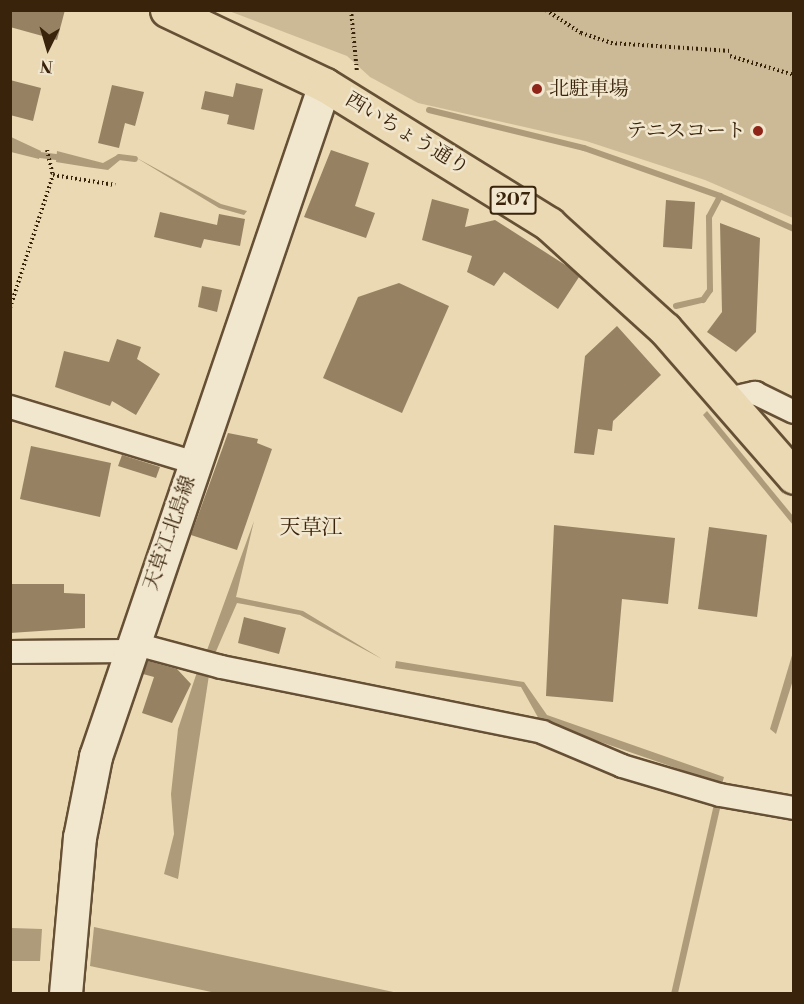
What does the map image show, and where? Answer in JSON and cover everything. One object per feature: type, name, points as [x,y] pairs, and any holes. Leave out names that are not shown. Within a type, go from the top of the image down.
[{"type":"highway","name":"西いちょう通り","points":[[167,10],[325,85],[549,224],[599,264],[728,399],[794,477]]},
{"type":"street","name":"天草江北島線","points":[[66,993],[80,838],[96,757],[131,647],[325,85]]},
{"type":"street","points":[[728,399],[755,393],[794,412]]},
{"type":"street","points":[[10,407],[195,463]]},
{"type":"street","points":[[10,652],[131,647],[542,732],[633,770],[720,795],[794,808]]},
{"type":"path","points":[[351,10],[357,72]]},
{"type":"path","points":[[546,10],[581,33],[611,43],[730,54],[794,75]]},
{"type":"path","points":[[10,308],[53,175],[46,162],[47,150]]},
{"type":"path","points":[[53,175],[115,184]]},
{"type":"shaded area","points":[[229,11],[793,11],[793,218],[705,180],[586,141],[418,103],[370,77],[347,56]]},
{"type":"shaded area","points":[[11,137],[41,151],[39,159],[11,152]]},
{"type":"shaded area","points":[[57,151],[103,163],[119,154],[120,160],[108,170],[87,167],[56,162]]},
{"type":"shaded area","points":[[135,157],[221,204],[247,211],[244,215],[219,208]]},
{"type":"shaded area","points":[[707,411],[793,516],[793,525],[703,415]]},
{"type":"shaded area","points":[[254,521],[236,597],[303,611],[382,659],[300,615],[237,603],[214,656],[206,653]]},
{"type":"shaded area","points":[[793,652],[793,680],[776,734],[770,729]]},
{"type":"shaded area","points":[[396,661],[524,682],[547,715],[724,777],[722,784],[540,721],[521,687],[395,668]]},
{"type":"shaded area","points":[[197,672],[209,675],[178,879],[164,874],[174,834],[171,794],[178,729]]},
{"type":"shaded area","points":[[714,804],[721,804],[678,993],[671,994]]},
{"type":"shaded area","points":[[94,927],[398,993],[216,993],[90,966]]},
{"type":"shaded area","points":[[11,928],[42,929],[40,961],[11,961]]},
{"type":"building","points":[[10,10],[65,10],[57,40],[10,27]]},
{"type":"building","points":[[10,80],[41,88],[33,121],[10,115]]},
{"type":"building","points":[[236,83],[263,89],[254,130],[227,124],[229,115],[201,109],[205,91],[233,97]]},
{"type":"building","points":[[112,85],[144,92],[135,126],[125,123],[119,148],[98,143]]},
{"type":"building","points":[[331,150],[369,163],[355,206],[375,213],[366,238],[304,217]]},
{"type":"building","points":[[432,199],[469,209],[465,227],[495,220],[570,268],[579,277],[558,309],[504,272],[494,286],[467,272],[472,256],[422,240]]},
{"type":"building","points":[[666,200],[695,202],[692,249],[663,247]]},
{"type":"building","points":[[160,212],[217,225],[219,214],[245,219],[240,246],[204,239],[201,248],[154,237]]},
{"type":"building","points":[[720,223],[760,238],[756,332],[736,352],[707,332],[722,312]]},
{"type":"building","points":[[399,283],[449,306],[402,413],[323,378],[358,297]]},
{"type":"building","points":[[202,286],[222,290],[217,312],[198,307]]},
{"type":"building","points":[[617,326],[661,375],[613,421],[612,431],[598,429],[594,455],[574,453],[585,356]]},
{"type":"building","points":[[117,339],[141,347],[137,359],[160,374],[136,415],[112,401],[110,406],[55,387],[64,351],[109,362]]},
{"type":"building","points":[[228,433],[258,439],[257,443],[272,449],[237,550],[191,535]]},
{"type":"building","points":[[31,446],[111,463],[100,517],[20,499]]},
{"type":"building","points":[[122,455],[160,467],[156,478],[118,466]]},
{"type":"building","points":[[554,525],[675,538],[668,604],[622,599],[613,702],[546,696]]},
{"type":"building","points":[[709,527],[767,535],[757,617],[698,609]]},
{"type":"building","points":[[10,584],[64,584],[64,593],[85,594],[85,628],[10,633]]},
{"type":"building","points":[[244,617],[286,628],[279,654],[238,643]]},
{"type":"building","points":[[148,661],[177,669],[191,684],[172,723],[142,713],[154,677],[143,674]]},
{"type":"waterway","points":[[429,110],[584,148],[720,196],[794,229]]},
{"type":"waterway","points":[[40,155],[56,157]]},
{"type":"waterway","points":[[119,157],[135,159]]},
{"type":"waterway","points":[[676,306],[703,300],[710,290],[709,217],[720,196]]},
{"type":"place","name":"北駐車場","points":[[537,89]]},
{"type":"place","name":"テニスコート","points":[[758,131]]},
{"type":"district","name":"天草江","points":[[311,528]]}]
